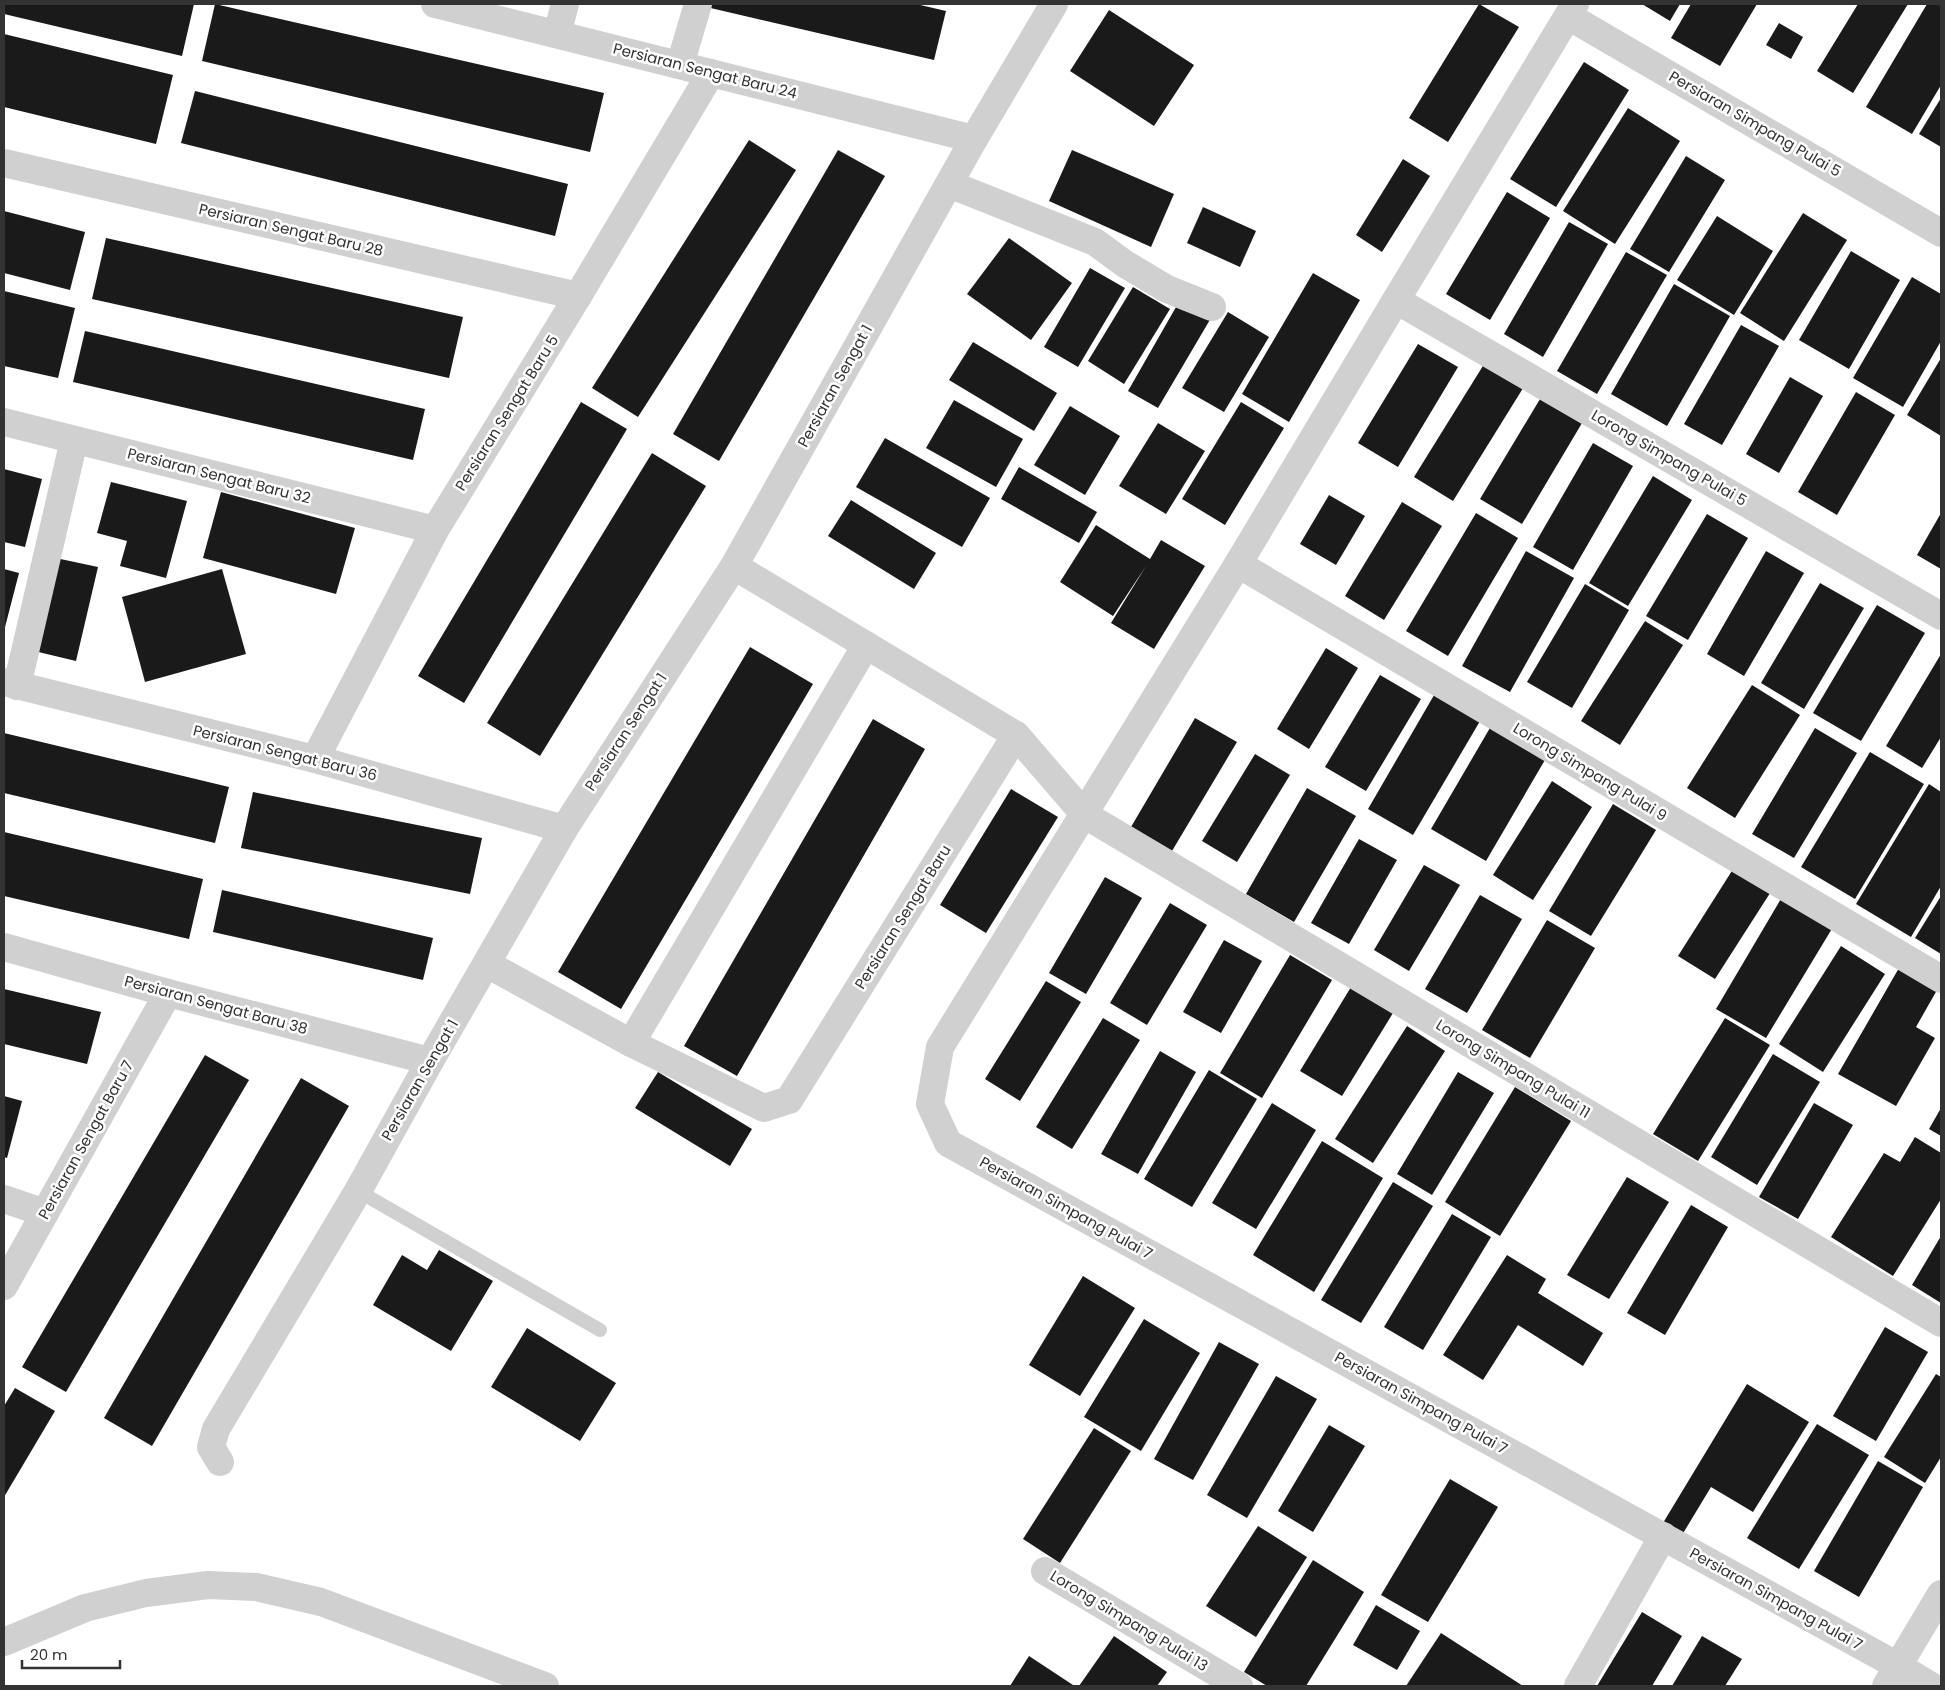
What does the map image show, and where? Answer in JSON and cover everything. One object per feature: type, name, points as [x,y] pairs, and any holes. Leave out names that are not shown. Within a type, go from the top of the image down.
[{"type":"street","name":"Persiaran Sengat Baru 24","points":[[435,4],[974,139]]},
{"type":"street","points":[[557,34],[565,4]]},
{"type":"street","points":[[680,65],[698,4]]},
{"type":"street","name":"Persiaran Sengat 1","points":[[220,1462],[211,1448],[216,1429],[358,1191],[430,1061],[564,829],[734,566],[974,139],[1054,4]]},
{"type":"street","points":[[1085,815],[1572,10]]},
{"type":"street","name":"Persiaran Simpang Pulai 5","points":[[1572,10],[1941,233]]},
{"type":"street","name":"Persiaran Sengat Baru 5","points":[[316,759],[435,530],[711,73]]},
{"type":"street","name":"Persiaran Sengat Baru 28","points":[[4,163],[578,296]]},
{"type":"street","points":[[949,184],[1095,242],[1125,264],[1167,289],[1212,307]]},
{"type":"street","name":"Lorong Simpang Pulai 5","points":[[1396,300],[1941,616]]},
{"type":"street","name":"Persiaran Sengat Baru 32","points":[[4,422],[435,530]]},
{"type":"street","points":[[10,684],[74,440]]},
{"type":"street","name":"Lorong Simpang Pulai 9","points":[[1238,564],[1941,979]]},
{"type":"street","name":"Lorong Simpang Pulai 11","points":[[734,566],[1016,735],[1085,815],[1941,1323]]},
{"type":"street","points":[[487,964],[631,1043],[866,645]]},
{"type":"street","name":"Persiaran Sengat Baru 36","points":[[10,684],[316,759],[564,829]]},
{"type":"street","name":"Persiaran Sengat Baru","points":[[631,1043],[764,1108],[789,1100],[1016,735]]},
{"type":"street","name":"Persiaran Simpang Pulai 7","points":[[1085,815],[940,1047],[930,1104],[948,1143],[1662,1536],[1892,1676],[1931,1686]]},
{"type":"street","name":"Persiaran Sengat Baru 38","points":[[4,947],[168,993],[430,1061]]},
{"type":"street","name":"Persiaran Sengat Baru 7","points":[[4,1286],[168,993]]},
{"type":"street","points":[[4,1199],[45,1214]]},
{"type":"street","points":[[1578,1686],[1662,1536]]},
{"type":"street","name":"Lorong Simpang Pulai 13","points":[[1045,1571],[1239,1686]]},
{"type":"street","points":[[4,1642],[85,1608],[146,1594],[208,1585],[256,1587],[321,1602],[545,1686]]},
{"type":"street","points":[[1892,1676],[1941,1594]]},
{"type":"lane","points":[[358,1191],[600,1330]]},
{"type":"building","points":[[4,4],[194,4],[182,56],[4,14]]},
{"type":"building","points":[[215,4],[604,93],[590,152],[202,61]]},
{"type":"building","points":[[702,4],[916,4],[946,11],[934,60],[702,6]]},
{"type":"building","points":[[1479,4],[1519,27],[1448,142],[1409,118]]},
{"type":"building","points":[[1642,4],[1680,4],[1670,21]]},
{"type":"building","points":[[1691,4],[1757,4],[1720,66],[1671,38]]},
{"type":"building","points":[[1858,4],[1908,4],[1853,93],[1817,71]]},
{"type":"building","points":[[1927,4],[1938,4],[1941,6],[1941,85],[1912,134],[1866,107]]},
{"type":"building","points":[[1109,10],[1194,65],[1154,126],[1070,71]]},
{"type":"building","points":[[1779,23],[1803,37],[1791,59],[1766,45]]},
{"type":"building","points":[[4,34],[173,75],[156,144],[4,107]]},
{"type":"building","points":[[1584,62],[1629,90],[1556,207],[1510,179]]},
{"type":"building","points":[[195,91],[568,184],[555,236],[181,143]]},
{"type":"building","points":[[1941,98],[1941,147],[1919,134]]},
{"type":"building","points":[[1628,108],[1680,141],[1615,244],[1563,211]]},
{"type":"building","points":[[749,140],[796,170],[638,417],[592,388]]},
{"type":"building","points":[[838,150],[885,176],[719,461],[673,434]]},
{"type":"building","points":[[1072,150],[1174,194],[1151,247],[1049,201]]},
{"type":"building","points":[[1686,156],[1725,180],[1669,272],[1630,249]]},
{"type":"building","points":[[1403,159],[1430,176],[1382,252],[1356,235]]},
{"type":"building","points":[[1507,192],[1550,218],[1490,320],[1446,294]]},
{"type":"building","points":[[1203,207],[1256,231],[1240,267],[1187,243]]},
{"type":"building","points":[[4,211],[85,232],[70,290],[4,273]]},
{"type":"building","points":[[1803,213],[1847,240],[1784,341],[1740,313]]},
{"type":"building","points":[[1717,216],[1773,251],[1734,315],[1677,280]]},
{"type":"building","points":[[1569,222],[1608,244],[1543,357],[1504,334]]},
{"type":"building","points":[[106,238],[463,317],[449,378],[92,299]]},
{"type":"building","points":[[1009,238],[1072,283],[1031,340],[967,294]]},
{"type":"building","points":[[1851,251],[1900,280],[1849,369],[1799,340]]},
{"type":"building","points":[[1626,252],[1667,275],[1597,394],[1557,371]]},
{"type":"building","points":[[1090,268],[1125,288],[1078,367],[1044,347]]},
{"type":"building","points":[[1313,273],[1360,300],[1289,422],[1242,394]]},
{"type":"building","points":[[1912,277],[1941,294],[1941,341],[1903,407],[1853,378]]},
{"type":"building","points":[[1674,284],[1730,316],[1667,426],[1611,394]]},
{"type":"building","points":[[1133,287],[1170,309],[1124,384],[1088,361]]},
{"type":"building","points":[[4,291],[75,308],[58,378],[4,366]]},
{"type":"building","points":[[1180,300],[1211,318],[1158,408],[1128,391]]},
{"type":"building","points":[[1228,312],[1269,337],[1224,412],[1182,388]]},
{"type":"building","points":[[1741,325],[1779,346],[1722,445],[1684,424]]},
{"type":"building","points":[[85,331],[425,409],[413,460],[73,382]]},
{"type":"building","points":[[973,342],[1057,393],[1034,431],[949,380]]},
{"type":"building","points":[[1418,344],[1458,367],[1398,467],[1358,443]]},
{"type":"building","points":[[1941,358],[1941,436],[1907,415]]},
{"type":"building","points":[[1486,361],[1525,385],[1453,501],[1414,477]]},
{"type":"building","points":[[1790,377],[1823,396],[1779,473],[1746,454]]},
{"type":"building","points":[[1856,392],[1895,415],[1837,515],[1798,492]]},
{"type":"building","points":[[1543,394],[1585,418],[1522,524],[1480,499]]},
{"type":"building","points":[[954,400],[1023,439],[996,487],[926,448]]},
{"type":"building","points":[[581,402],[627,429],[464,703],[418,676]]},
{"type":"building","points":[[1241,402],[1284,428],[1225,525],[1182,499]]},
{"type":"building","points":[[1070,406],[1120,436],[1085,495],[1034,465]]},
{"type":"building","points":[[1158,423],[1205,451],[1166,514],[1119,486]]},
{"type":"building","points":[[885,438],[990,498],[962,547],[856,487]]},
{"type":"building","points":[[1593,443],[1633,466],[1573,570],[1533,547]]},
{"type":"building","points":[[652,453],[706,486],[540,756],[487,723]]},
{"type":"building","points":[[1019,467],[1097,512],[1079,543],[1001,499]]},
{"type":"building","points":[[4,469],[42,479],[25,547],[4,542]]},
{"type":"building","points":[[1653,476],[1692,500],[1628,606],[1589,583]]},
{"type":"building","points":[[111,482],[187,501],[166,578],[120,566],[127,541],[97,533]]},
{"type":"building","points":[[221,492],[355,528],[336,594],[203,558]]},
{"type":"building","points":[[1329,495],[1365,516],[1336,565],[1300,544]]},
{"type":"building","points":[[851,500],[936,553],[914,589],[828,536]]},
{"type":"building","points":[[1402,502],[1442,526],[1384,620],[1345,596]]},
{"type":"building","points":[[1476,513],[1518,538],[1448,656],[1406,631]]},
{"type":"building","points":[[1941,513],[1941,569],[1917,555]]},
{"type":"building","points":[[1707,514],[1748,538],[1688,640],[1646,616]]},
{"type":"building","points":[[1096,525],[1150,559],[1161,540],[1205,566],[1154,649],[1111,623],[1146,566],[1113,616],[1060,582]]},
{"type":"building","points":[[1526,551],[1574,578],[1510,692],[1462,666]]},
{"type":"building","points":[[1766,551],[1804,573],[1744,676],[1707,654]]},
{"type":"building","points":[[51,557],[98,567],[76,661],[30,650]]},
{"type":"building","points":[[4,569],[19,573],[4,631]]},
{"type":"building","points":[[222,569],[246,654],[145,682],[122,597]]},
{"type":"building","points":[[1820,583],[1864,608],[1804,709],[1761,683]]},
{"type":"building","points":[[1585,584],[1629,610],[1572,708],[1527,682]]},
{"type":"building","points":[[1877,605],[1925,633],[1861,741],[1813,713]]},
{"type":"building","points":[[1645,621],[1683,645],[1620,745],[1581,721]]},
{"type":"building","points":[[750,647],[813,684],[621,1009],[558,972]]},
{"type":"building","points":[[1326,648],[1358,668],[1309,749],[1277,729]]},
{"type":"building","points":[[1941,654],[1941,737],[1922,768],[1886,746]]},
{"type":"building","points":[[1380,675],[1421,699],[1366,791],[1325,767]]},
{"type":"building","points":[[1752,685],[1800,715],[1735,818],[1687,788]]},
{"type":"building","points":[[1437,690],[1483,716],[1413,835],[1368,809]]},
{"type":"building","points":[[1195,718],[1237,742],[1172,851],[1131,827]]},
{"type":"building","points":[[873,719],[925,749],[737,1076],[684,1046]]},
{"type":"building","points":[[1494,721],[1549,753],[1486,861],[1431,829]]},
{"type":"building","points":[[1815,728],[1857,753],[1794,858],[1752,834]]},
{"type":"building","points":[[4,733],[229,787],[215,843],[4,793]]},
{"type":"building","points":[[1870,752],[1924,784],[1855,899],[1801,867]]},
{"type":"building","points":[[1255,754],[1290,775],[1237,862],[1202,841]]},
{"type":"building","points":[[1552,781],[1592,807],[1533,900],[1493,875]]},
{"type":"building","points":[[1929,784],[1941,792],[1941,886],[1911,937],[1856,904]]},
{"type":"building","points":[[1307,788],[1356,816],[1294,922],[1246,894]]},
{"type":"building","points":[[1011,789],[1058,817],[986,933],[940,905]]},
{"type":"building","points":[[253,792],[482,838],[470,894],[241,848]]},
{"type":"building","points":[[1613,804],[1656,830],[1591,936],[1549,911]]},
{"type":"building","points":[[4,832],[203,879],[189,939],[4,896]]},
{"type":"building","points":[[1359,839],[1397,860],[1349,944],[1311,923]]},
{"type":"building","points":[[1424,865],[1460,885],[1409,971],[1374,950]]},
{"type":"building","points":[[1735,866],[1772,890],[1715,979],[1678,956]]},
{"type":"building","points":[[1105,877],[1142,898],[1086,994],[1049,973]]},
{"type":"building","points":[[222,890],[433,938],[423,980],[213,932]]},
{"type":"building","points":[[1785,892],[1836,922],[1766,1038],[1716,1009]]},
{"type":"building","points":[[1480,895],[1522,919],[1467,1013],[1425,989]]},
{"type":"building","points":[[1941,896],[1941,954],[1915,938]]},
{"type":"building","points":[[1170,903],[1207,925],[1147,1025],[1110,1003]]},
{"type":"building","points":[[1547,920],[1595,948],[1530,1058],[1482,1030]]},
{"type":"building","points":[[1224,940],[1262,961],[1221,1033],[1183,1012]]},
{"type":"building","points":[[1841,946],[1885,974],[1823,1072],[1779,1044]]},
{"type":"building","points":[[1290,955],[1332,980],[1262,1098],[1220,1073]]},
{"type":"building","points":[[1903,961],[1941,983],[1916,1027],[1935,1038],[1896,1106],[1838,1074]]},
{"type":"building","points":[[1046,981],[1081,1002],[1020,1101],[985,1079]]},
{"type":"building","points":[[1351,987],[1393,1013],[1342,1096],[1300,1071]]},
{"type":"building","points":[[4,989],[101,1012],[87,1064],[4,1044]]},
{"type":"building","points":[[1103,1018],[1140,1040],[1072,1149],[1036,1127]]},
{"type":"building","points":[[1725,1018],[1770,1045],[1698,1161],[1653,1134]]},
{"type":"building","points":[[1407,1026],[1445,1051],[1373,1163],[1335,1139]]},
{"type":"building","points":[[1160,1051],[1196,1072],[1138,1174],[1101,1154]]},
{"type":"building","points":[[1773,1054],[1820,1082],[1757,1185],[1711,1157]]},
{"type":"building","points":[[205,1055],[249,1080],[66,1392],[22,1367]]},
{"type":"building","points":[[1209,1070],[1257,1099],[1192,1207],[1144,1179]]},
{"type":"building","points":[[658,1072],[752,1129],[730,1166],[635,1108]]},
{"type":"building","points":[[1458,1072],[1494,1093],[1432,1195],[1397,1174]]},
{"type":"building","points":[[301,1078],[349,1106],[152,1446],[104,1418]]},
{"type":"building","points":[[1515,1087],[1571,1121],[1500,1236],[1445,1202]]},
{"type":"building","points":[[4,1096],[22,1101],[7,1158],[4,1157]]},
{"type":"building","points":[[1272,1103],[1316,1130],[1256,1229],[1212,1203]]},
{"type":"building","points":[[1814,1103],[1853,1125],[1798,1219],[1759,1197]]},
{"type":"building","points":[[1941,1108],[1941,1136],[1929,1129]]},
{"type":"building","points":[[1915,1137],[1941,1153],[1941,1199],[1893,1276],[1831,1237],[1884,1153],[1900,1162]]},
{"type":"building","points":[[1322,1141],[1383,1178],[1314,1292],[1253,1255]]},
{"type":"building","points":[[1627,1177],[1669,1202],[1609,1299],[1567,1275]]},
{"type":"building","points":[[1393,1182],[1433,1206],[1361,1323],[1321,1300]]},
{"type":"building","points":[[1691,1205],[1728,1227],[1665,1335],[1627,1313]]},
{"type":"building","points":[[1452,1214],[1491,1237],[1423,1350],[1384,1327]]},
{"type":"building","points":[[1941,1236],[1941,1303],[1912,1285]]},
{"type":"building","points":[[439,1250],[493,1281],[451,1351],[373,1305],[402,1255],[427,1270]]},
{"type":"building","points":[[1507,1255],[1546,1279],[1538,1293],[1603,1333],[1583,1366],[1518,1325],[1483,1380],[1443,1355]]},
{"type":"building","points":[[1083,1276],[1135,1308],[1080,1396],[1029,1365]]},
{"type":"building","points":[[1144,1319],[1200,1353],[1141,1451],[1084,1417]]},
{"type":"building","points":[[1885,1327],[1928,1352],[1876,1441],[1833,1416]]},
{"type":"building","points":[[527,1328],[616,1383],[580,1441],[491,1387]]},
{"type":"building","points":[[1219,1342],[1259,1364],[1193,1480],[1154,1459]]},
{"type":"building","points":[[1936,1374],[1941,1377],[1941,1457],[1925,1483],[1884,1457]]},
{"type":"building","points":[[1276,1376],[1317,1399],[1247,1518],[1207,1495]]},
{"type":"building","points":[[1747,1384],[1809,1422],[1753,1512],[1711,1487],[1682,1535],[1663,1523]]},
{"type":"building","points":[[15,1388],[55,1411],[4,1497],[4,1406]]},
{"type":"building","points":[[1817,1424],[1869,1455],[1799,1569],[1747,1538]]},
{"type":"building","points":[[1329,1425],[1365,1446],[1313,1532],[1278,1511]]},
{"type":"building","points":[[1094,1428],[1131,1451],[1060,1563],[1023,1539]]},
{"type":"building","points":[[1878,1461],[1923,1487],[1859,1597],[1814,1571]]},
{"type":"building","points":[[1450,1479],[1498,1507],[1428,1622],[1381,1595]]},
{"type":"building","points":[[1258,1526],[1307,1557],[1256,1637],[1206,1606]]},
{"type":"building","points":[[1313,1560],[1364,1592],[1306,1686],[1267,1686],[1244,1672]]},
{"type":"building","points":[[1376,1605],[1420,1631],[1397,1670],[1353,1645]]},
{"type":"building","points":[[1642,1612],[1682,1636],[1652,1686],[1597,1686]]},
{"type":"building","points":[[1441,1633],[1523,1686],[1406,1686]]},
{"type":"building","points":[[1114,1636],[1167,1672],[1157,1686],[1079,1686]]},
{"type":"building","points":[[1702,1636],[1742,1659],[1725,1686],[1672,1686]]},
{"type":"building","points":[[1029,1656],[1073,1685],[1010,1686]]}]
